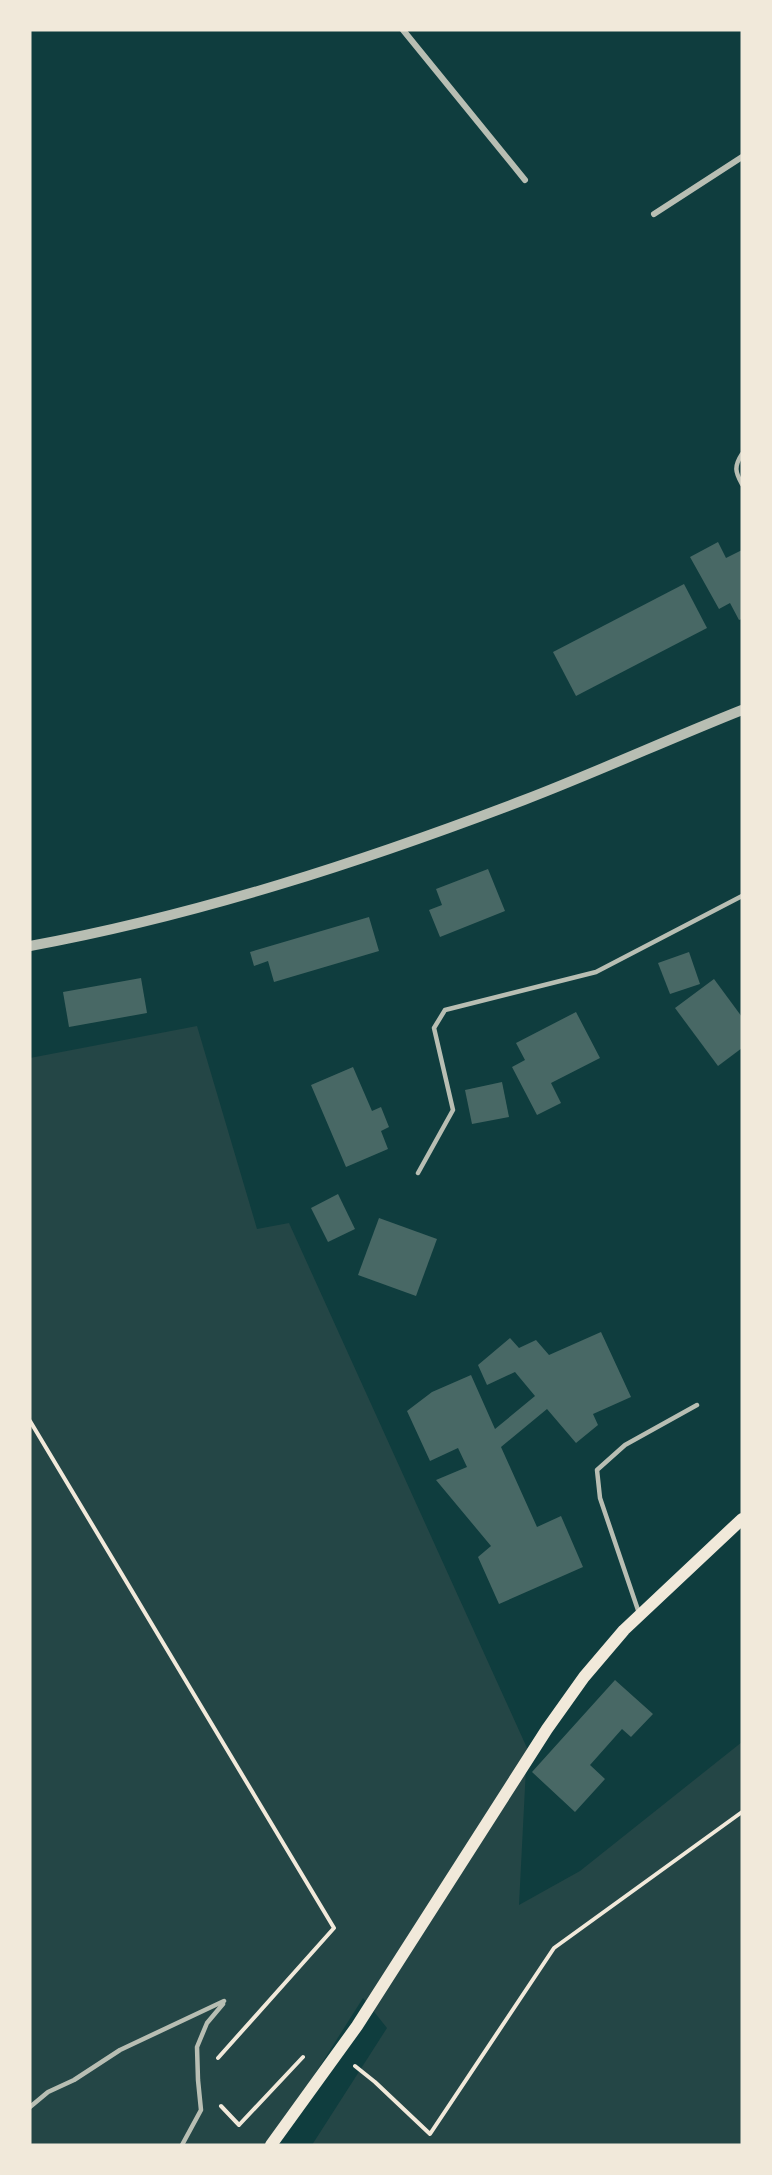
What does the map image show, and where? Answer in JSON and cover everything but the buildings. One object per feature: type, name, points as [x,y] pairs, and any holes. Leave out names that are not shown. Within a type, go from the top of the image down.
[{"type":"main road","points":[[271,2145],[357,2026],[547,1729],[584,1677],[640,1614],[742,1519]]},
{"type":"street","points":[[403,30],[525,180]]},
{"type":"street","points":[[654,214],[742,157]]},
{"type":"street","points":[[30,946],[151,920],[232,898],[401,845],[527,799],[742,710]]},
{"type":"lane","points":[[742,454],[735,467],[742,484]]},
{"type":"lane","points":[[418,1173],[453,1110],[434,1028],[445,1010],[596,972],[742,896]]},
{"type":"lane","points":[[640,1614],[600,1498],[597,1470],[625,1444],[697,1405]]},
{"type":"lane","points":[[30,2107],[48,2092],[74,2080],[120,2050],[224,2001],[207,2023],[197,2047],[201,2110],[182,2145]]},
{"type":"path","points":[[30,1421],[334,1928],[198,2080],[239,2125],[304,2055]]},
{"type":"path","points":[[366,2075],[430,2134],[554,1948],[742,1812]]},
{"type":"shaded area","points":[[197,1026],[257,1229],[289,1223],[527,1748],[519,1905],[580,1871],[742,1742],[742,2145],[312,2145],[387,2028],[363,1998],[270,2145],[30,2145],[30,1058]]}]
